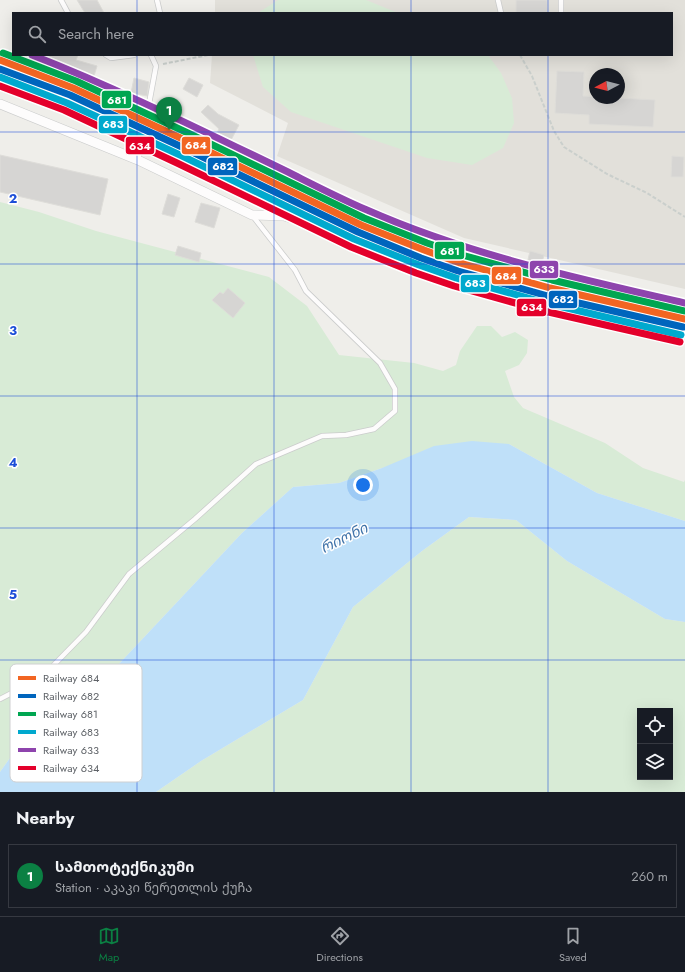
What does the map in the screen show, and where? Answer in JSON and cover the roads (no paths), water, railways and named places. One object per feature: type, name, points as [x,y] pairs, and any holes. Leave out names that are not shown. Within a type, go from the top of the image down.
[{"type":"street","points":[[0,104],[138,160],[252,215],[284,216],[350,236],[451,277],[685,332]]},
{"type":"lane","points":[[61,0],[67,12]]},
{"type":"lane","points":[[157,0],[160,12]]},
{"type":"lane","points":[[498,0],[501,12]]},
{"type":"lane","points":[[561,0],[561,12]]},
{"type":"lane","points":[[108,56],[111,58],[126,56]]},
{"type":"lane","points":[[138,160],[156,66],[152,56]]},
{"type":"lane","points":[[55,664],[86,632],[129,574],[195,519],[256,464],[322,436],[346,435],[374,429],[395,411],[394,389],[380,363],[306,291],[295,270],[252,215]]},
{"type":"lane","points":[[0,699],[10,694]]},
{"type":"water","name":"რიონი","points":[[472,441],[509,444],[597,493],[685,521],[685,622],[665,619],[567,561],[516,520],[469,517],[422,551],[353,607],[303,700],[201,761],[156,792],[0,792],[0,772],[10,758],[10,782],[142,782],[142,664],[119,664],[242,533],[293,487],[339,483],[382,468],[434,446]]},
{"type":"rail line","name":"681","points":[[3,53],[76,81],[364,218],[427,243],[462,255],[552,280],[685,311]]},
{"type":"rail line","name":"633","points":[[34,56],[129,96],[347,201],[406,226],[484,253],[685,303]]},
{"type":"rail line","name":"684","points":[[0,60],[73,88],[361,225],[424,250],[460,263],[550,288],[685,319]]},
{"type":"rail line","name":"682","points":[[0,69],[70,95],[358,232],[421,258],[458,271],[548,296],[683,327]]},
{"type":"rail line","name":"683","points":[[0,77],[67,103],[180,155],[354,239],[419,265],[456,278],[546,303],[681,335]]},
{"type":"rail line","name":"634","points":[[0,86],[64,110],[351,247],[416,273],[454,286],[544,311],[680,342]]},
{"type":"place","name":"სამთოტექნიკუმი","points":[[169,130]]}]
